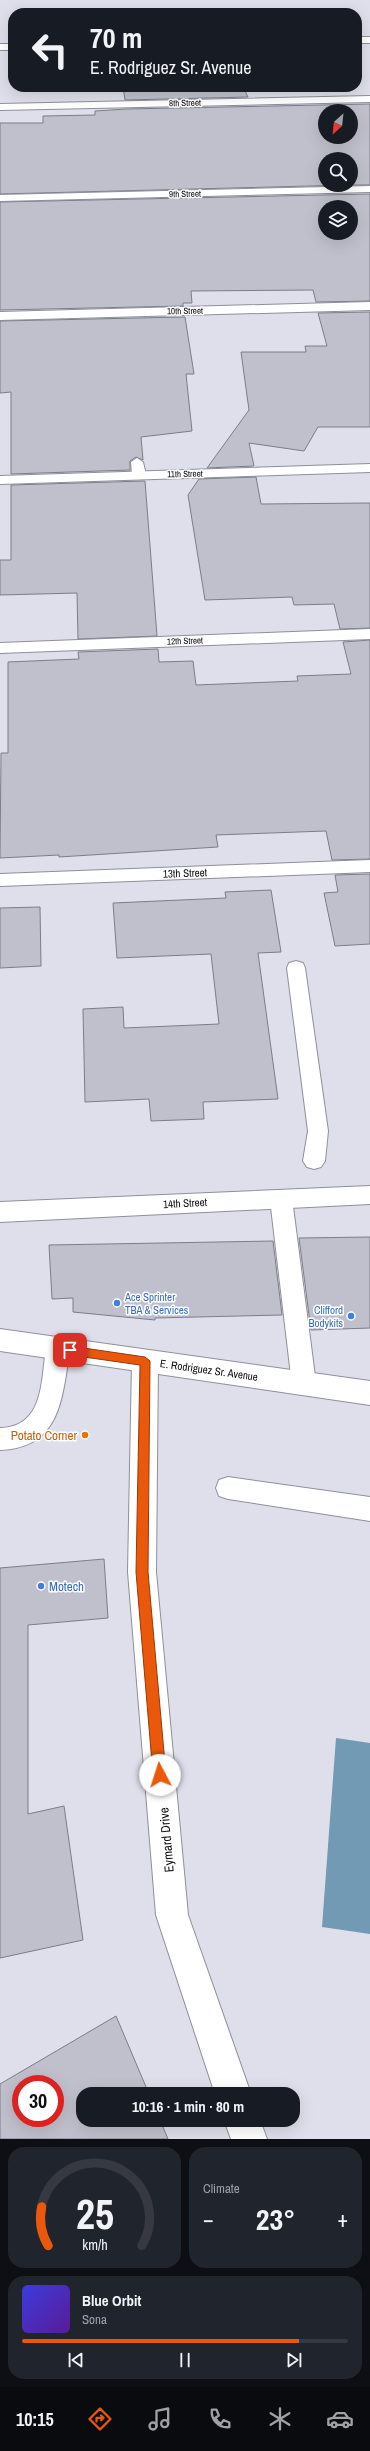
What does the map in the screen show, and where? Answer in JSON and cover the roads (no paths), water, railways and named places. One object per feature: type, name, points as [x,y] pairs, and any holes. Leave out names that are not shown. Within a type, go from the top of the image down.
[{"type":"street","name":"8th Street","points":[[0,107],[370,99]]},
{"type":"street","name":"9th Street","points":[[0,198],[370,189]]},
{"type":"street","name":"10th Street","points":[[0,316],[370,306]]},
{"type":"street","name":"11th Street","points":[[0,480],[138,469],[370,468]]},
{"type":"street","name":"12th Street","points":[[0,648],[370,634]]},
{"type":"street","name":"13th Street","points":[[0,880],[370,866]]},
{"type":"street","name":"14th Street","points":[[0,1212],[370,1194]]},
{"type":"street","name":"E. Rodriguez Sr. Avenue","points":[[0,1340],[370,1393]]},
{"type":"street","name":"Eymard Drive","points":[[145,1361],[142,1572],[172,1915],[231,2087]]},
{"type":"street","points":[[244,2127],[248,2139]]},
{"type":"lane","points":[[296,968],[318,1132],[314,1161]]},
{"type":"lane","points":[[281,1199],[304,1384]]},
{"type":"lane","points":[[0,1439],[10,1439],[28,1432],[47,1412],[58,1348]]},
{"type":"lane","points":[[228,1488],[370,1509]]},
{"type":"water","points":[[336,1738],[370,1743],[370,1934],[322,1927]]},
{"type":"place","name":"Ace Sprinter TBA & Services","points":[[117,1303]]},
{"type":"place","name":"Clifford Bodykits","points":[[351,1316]]},
{"type":"place","name":"Potato Corner","points":[[85,1435]]},
{"type":"place","name":"Motech","points":[[41,1586]]}]
